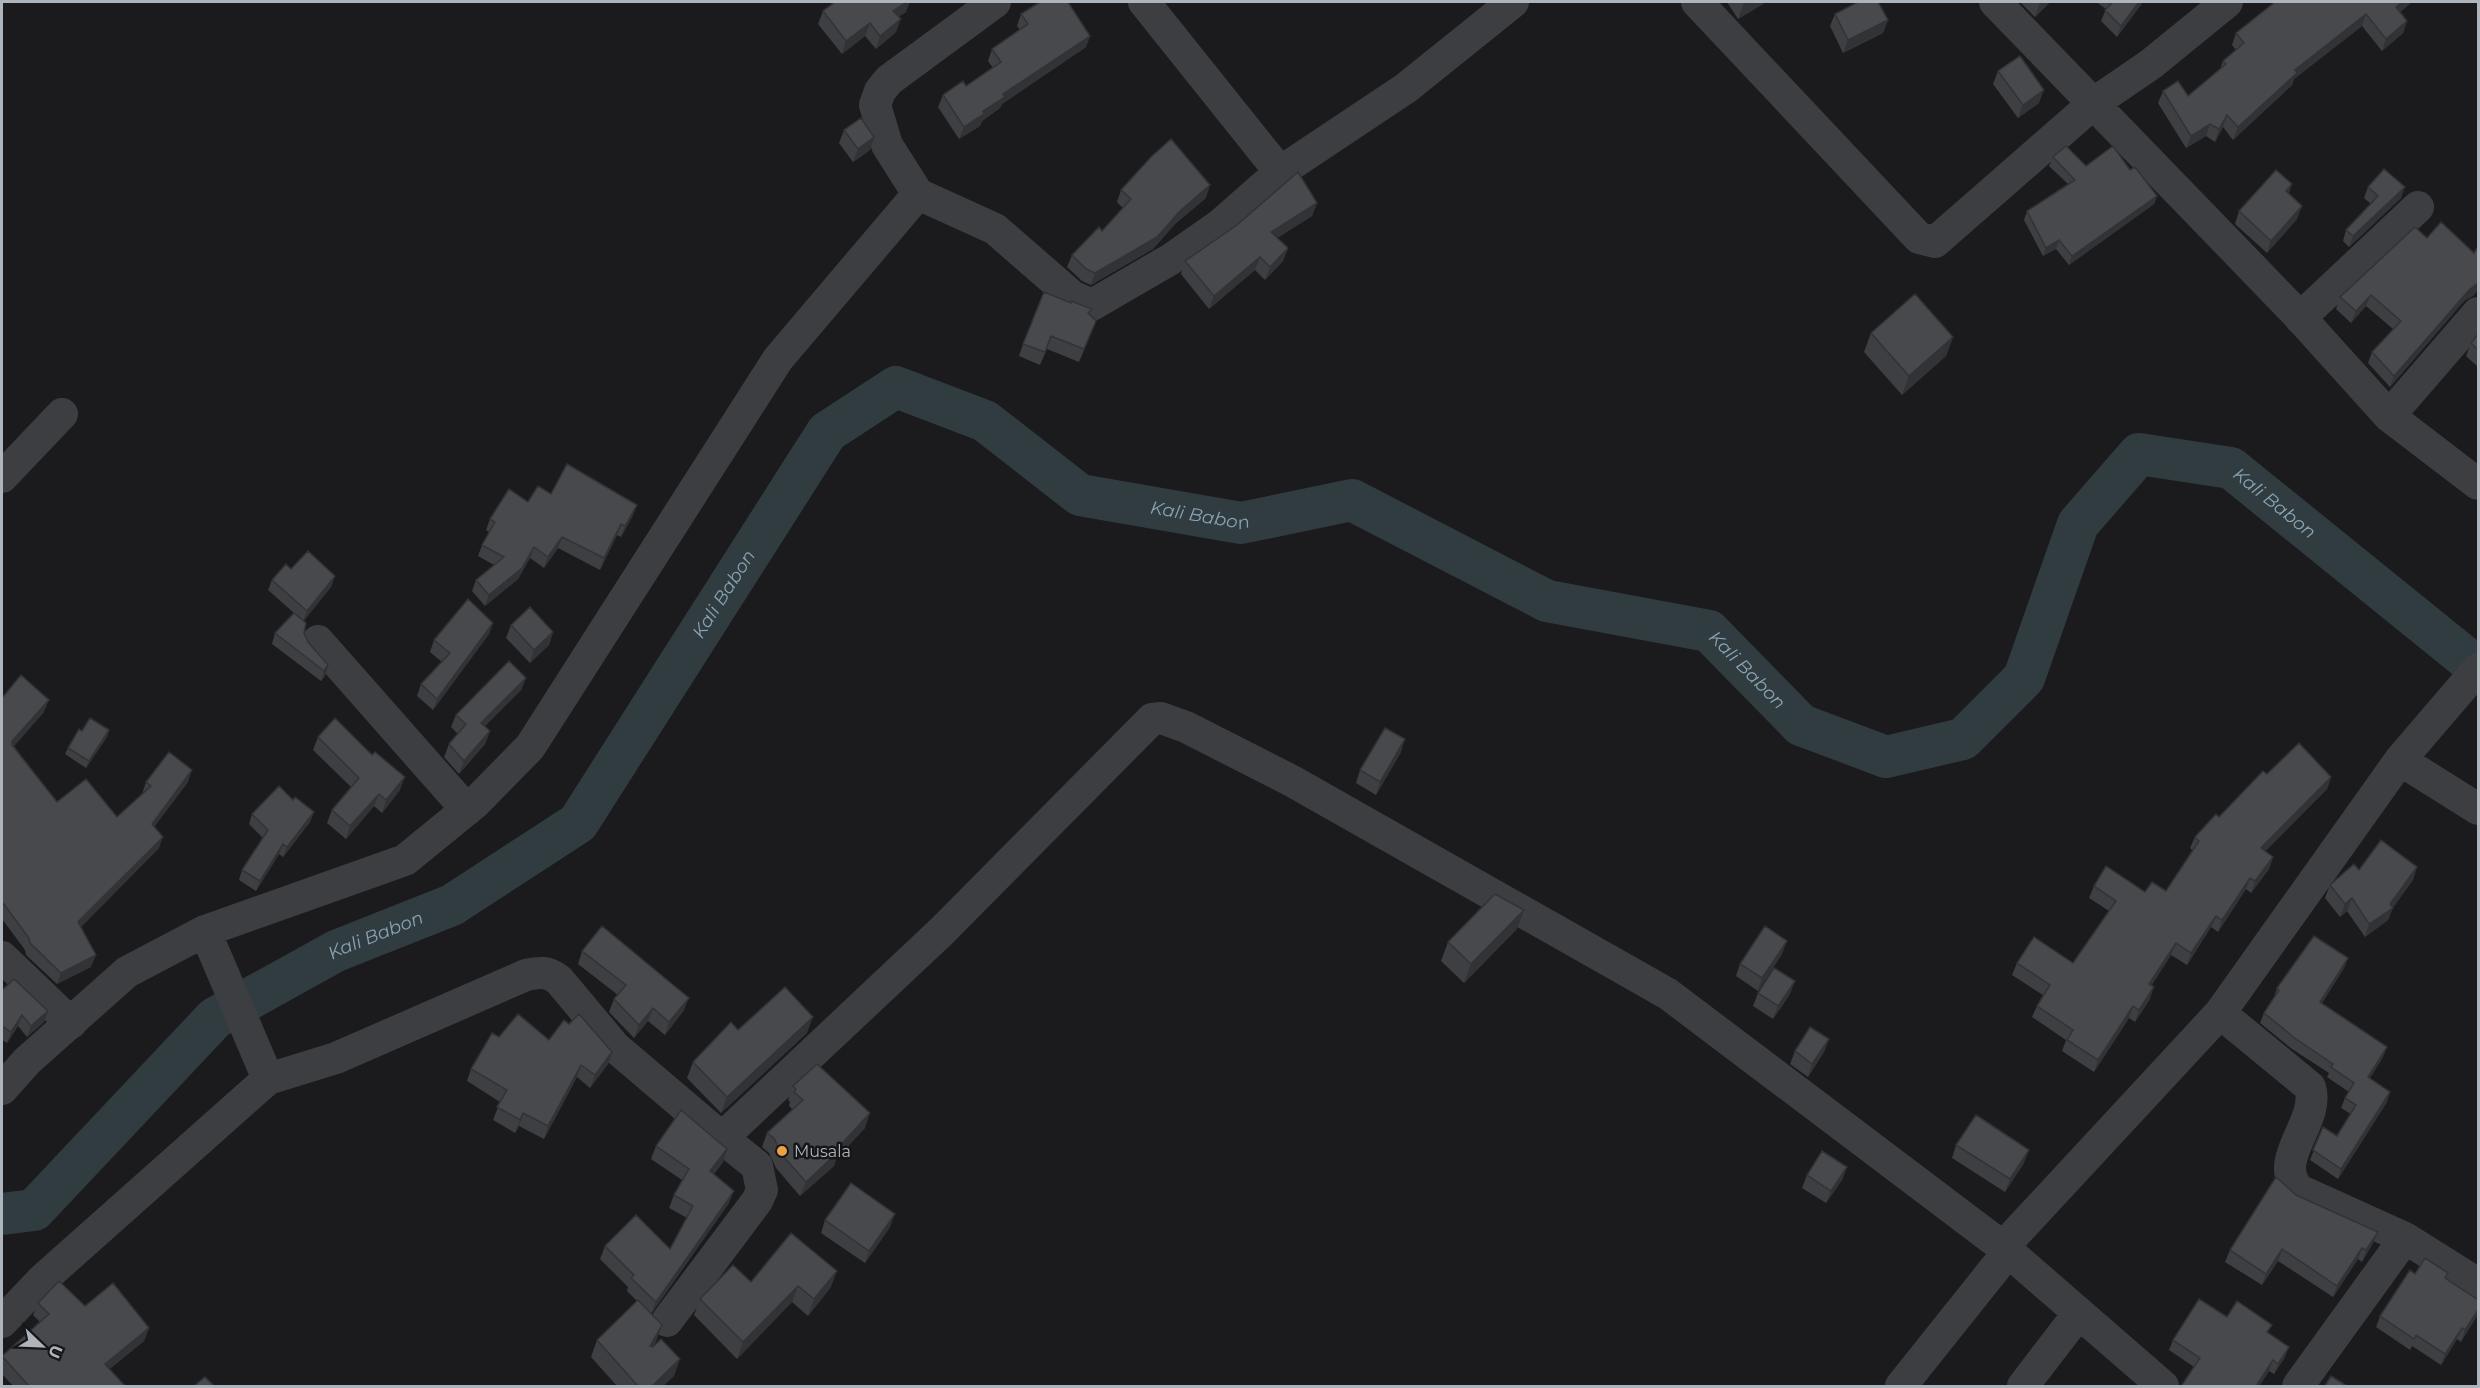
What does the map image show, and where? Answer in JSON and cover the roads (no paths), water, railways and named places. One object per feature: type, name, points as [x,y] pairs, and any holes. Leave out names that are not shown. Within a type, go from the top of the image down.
[{"type":"street","points":[[995,2],[890,80],[880,91],[875,105],[887,145],[918,194],[995,229],[1072,296],[1092,305],[1171,259],[1221,224],[1280,172],[1406,88],[1513,2]]},
{"type":"street","points":[[1144,2],[1280,172]]},
{"type":"street","points":[[1697,2],[1919,238],[1927,242],[1935,242],[1943,237],[2001,181],[2094,103],[2151,64],[2227,2]]},
{"type":"street","points":[[1995,2],[2300,318],[2389,416],[2478,484]]},
{"type":"street","points":[[2,1089],[27,1061],[127,972],[209,942],[405,860],[467,810],[530,747],[778,359],[918,194]]},
{"type":"street","points":[[2300,318],[2418,207]]},
{"type":"street","points":[[2389,416],[2478,313]]},
{"type":"street","points":[[2,477],[62,414]]},
{"type":"street","points":[[318,642],[467,810]]},
{"type":"street","points":[[1901,1386],[2000,1257],[2220,1013],[2400,760],[2478,669]]},
{"type":"street","points":[[722,1138],[942,931],[1152,719],[1161,718],[1186,727],[1292,781],[1668,994],[2163,1386]]},
{"type":"street","points":[[2400,760],[2478,809]]},
{"type":"street","points":[[209,942],[264,1071]]},
{"type":"street","points":[[2,957],[71,1023]]},
{"type":"street","points":[[2,1322],[42,1280],[264,1071],[336,1058],[525,975],[541,972],[550,973],[559,980],[615,1047],[757,1166],[762,1190],[757,1202],[667,1321]]},
{"type":"street","points":[[2220,1013],[2310,1087],[2313,1098],[2312,1110],[2292,1158],[2289,1171],[2291,1182],[2299,1190],[2405,1238],[2478,1284]]},
{"type":"street","points":[[2298,1386],[2405,1238]]},
{"type":"street","points":[[2023,1386],[2069,1326]]},
{"type":"waterway","name":"Kali Babon","points":[[2,1214],[34,1210],[215,1018],[336,951],[452,905],[578,823],[827,432],[896,387],[985,421],[1080,495],[1241,523],[1352,500],[1547,601],[1709,631],[1801,725],[1886,757],[1963,739],[2024,678],[2078,524],[2139,454],[2231,468],[2478,668]]},
{"type":"place","name":"Musala","points":[[782,1151]]}]
